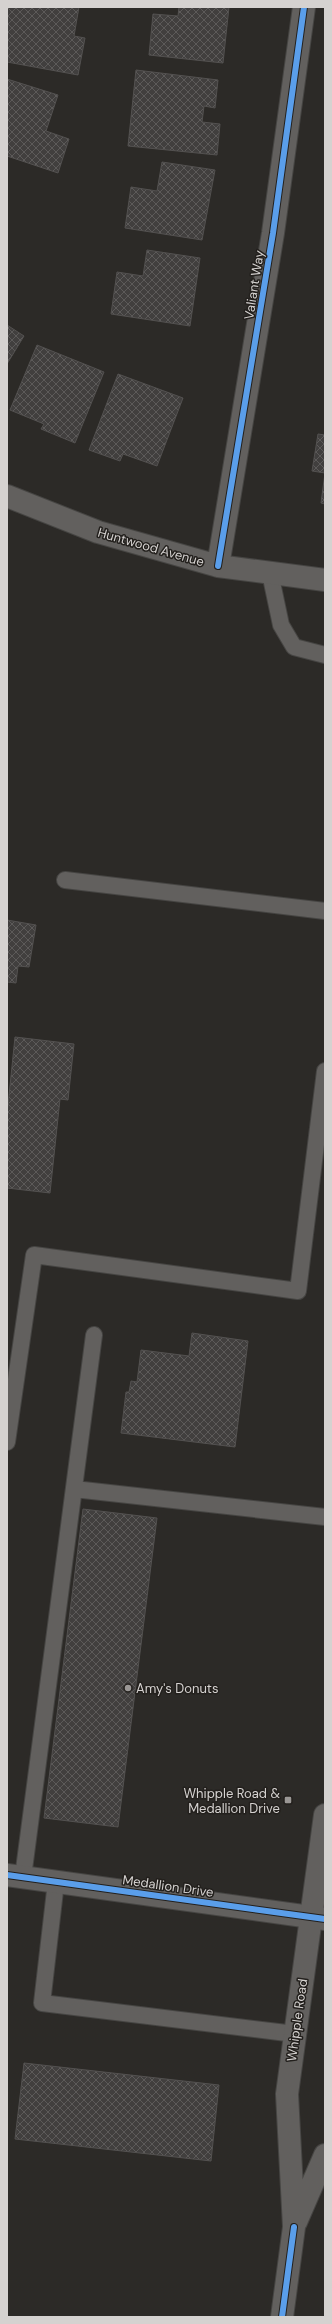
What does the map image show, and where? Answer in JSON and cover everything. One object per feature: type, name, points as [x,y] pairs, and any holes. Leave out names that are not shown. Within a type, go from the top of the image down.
[{"type":"street","name":"Valiant Way","points":[[218,566],[273,233],[304,7]]},
{"type":"street","name":"Huntwood Avenue","points":[[7,496],[98,532],[218,566],[325,580]]},
{"type":"street","name":"Whipple Road","points":[[282,2317],[294,2226],[287,2094],[296,2034],[318,1918],[325,1815]]},
{"type":"street","name":"Medallion Drive","points":[[15,1876],[318,1918]]},
{"type":"street","name":"Whipple Road","points":[[294,2226],[325,2155]]},
{"type":"lane","points":[[270,573],[281,625],[294,647],[325,655]]},
{"type":"lane","points":[[65,880],[325,911]]},
{"type":"lane","points":[[7,1442],[34,1255],[298,1291],[325,1071]]},
{"type":"lane","points":[[15,1876],[74,1489],[94,1335]]},
{"type":"lane","points":[[74,1489],[325,1517]]},
{"type":"lane","points":[[56,1882],[42,2003],[296,2034]]},
{"type":"building","points":[[7,7],[79,7],[74,36],[85,38],[78,75],[7,62]]},
{"type":"building","points":[[179,7],[229,7],[223,63],[149,55],[153,14],[178,16]]},
{"type":"building","points":[[136,70],[218,80],[215,108],[204,106],[202,122],[220,124],[217,155],[128,146]]},
{"type":"building","points":[[7,79],[58,95],[46,131],[69,139],[58,173],[7,156]]},
{"type":"building","points":[[162,162],[215,170],[202,240],[125,228],[131,187],[157,191]]},
{"type":"building","points":[[147,250],[200,258],[190,326],[111,314],[117,272],[143,276]]},
{"type":"building","points":[[7,325],[24,336],[7,364]]},
{"type":"building","points":[[37,345],[104,372],[75,443],[41,429],[44,424],[10,410]]},
{"type":"building","points":[[118,374],[183,398],[157,466],[123,454],[120,461],[89,450]]},
{"type":"building","points":[[318,434],[325,435],[325,473],[312,471]]},
{"type":"building","points":[[325,473],[325,504],[321,503]]},
{"type":"building","points":[[7,920],[36,925],[29,967],[18,966],[16,983],[7,982]]},
{"type":"building","points":[[15,1037],[74,1044],[68,1100],[60,1099],[50,1193],[7,1188],[7,1115]]},
{"type":"building","points":[[192,1333],[248,1341],[235,1447],[121,1433],[126,1392],[129,1392],[131,1381],[137,1382],[141,1350],[189,1356]]},
{"type":"building","points":[[83,1509],[157,1518],[118,1827],[44,1818]]},
{"type":"building","points":[[24,2063],[219,2085],[211,2161],[15,2139]]},
{"type":"cycle path","points":[[218,566],[273,233],[304,7]]},
{"type":"cycle path","points":[[7,1875],[325,1919]]},
{"type":"cycle path","points":[[282,2317],[294,2227]]},
{"type":"place","name":"Amy's Donuts","points":[[128,1688]]},
{"type":"place","name":"Whipple Road & Medallion Drive","points":[[288,1800]]}]
